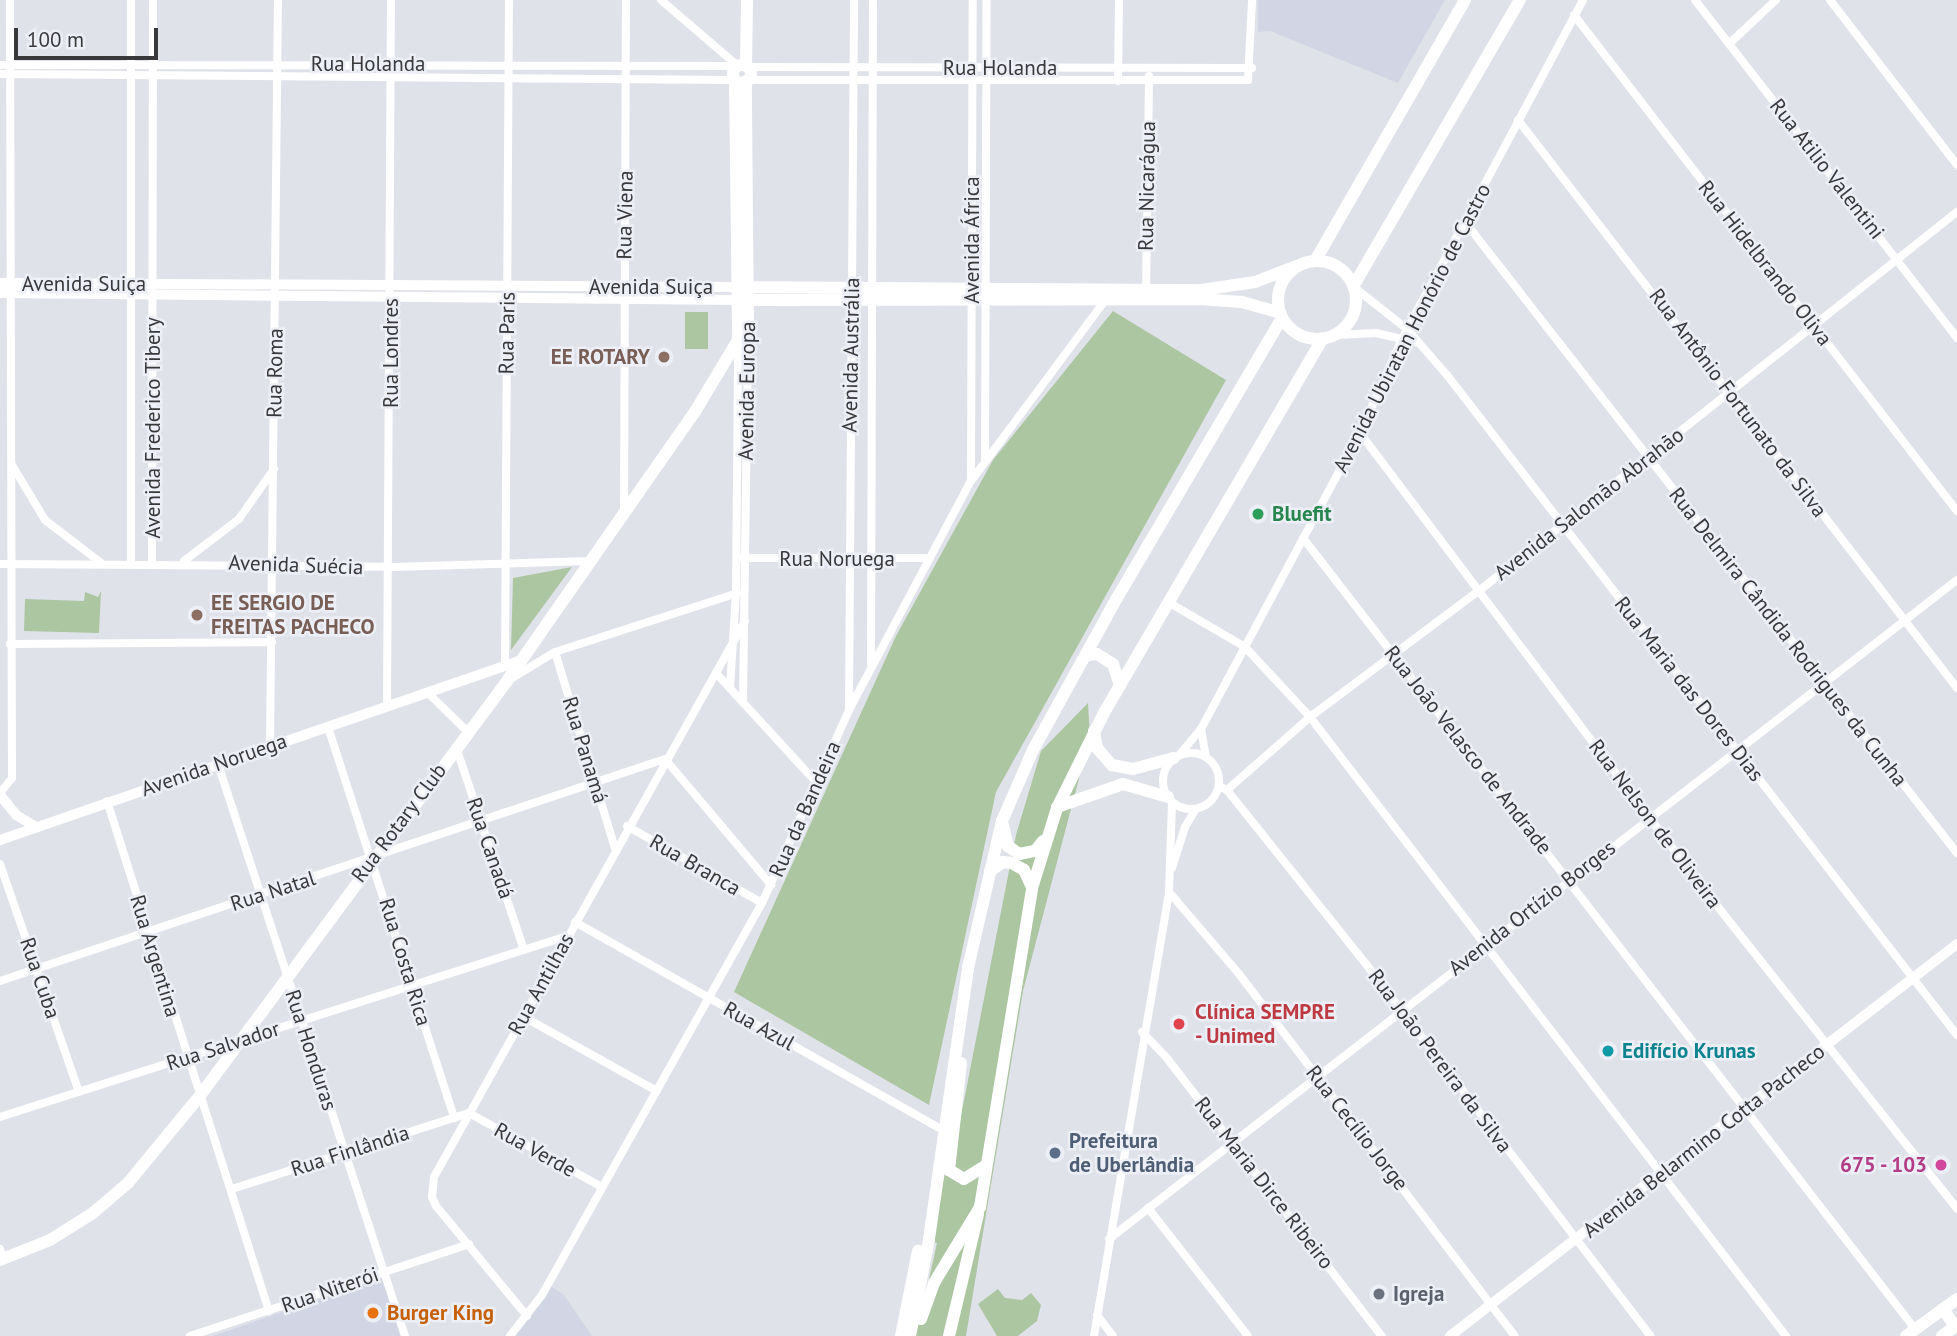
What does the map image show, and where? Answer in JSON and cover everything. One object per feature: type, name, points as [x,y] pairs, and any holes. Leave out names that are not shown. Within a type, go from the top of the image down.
[{"type":"main road","name":"Avenida Europa","points":[[739,0],[742,72],[743,337]]},
{"type":"main road","name":"Avenida Europa","points":[[742,72],[747,0]]},
{"type":"main road","points":[[1315,261],[1465,0]]},
{"type":"main road","points":[[1281,315],[1298,335],[1322,339],[1335,335],[1355,312],[1354,287],[1520,0]]},
{"type":"main road","points":[[910,1336],[937,1184],[942,1130],[958,1046],[968,968],[1002,821],[1033,750],[1281,315],[1283,282],[1297,266],[1315,261],[1334,264],[1354,287]]},
{"type":"main road","name":"Avenida Suiça","points":[[1146,296],[1225,288],[1297,266]]},
{"type":"main road","name":"Avenida Suiça","points":[[743,293],[1146,296],[1242,302],[1281,315]]},
{"type":"main road","name":"Rua Rotary Club","points":[[1,1256],[50,1240],[93,1213],[128,1183],[199,1097],[236,1042],[507,681],[592,561],[743,337]]},
{"type":"main road","points":[[949,1336],[979,1207],[1032,887],[1044,839],[1094,731],[1322,339]]},
{"type":"main road","points":[[1087,655],[1097,654],[1113,664],[1120,686]]},
{"type":"main road","points":[[1094,731],[1097,748],[1112,765],[1133,769],[1177,756]]},
{"type":"main road","points":[[1057,808],[1123,784],[1170,800]]},
{"type":"main road","points":[[1002,821],[1008,846],[1019,855],[1035,851],[1044,839]]},
{"type":"main road","points":[[990,871],[1003,862],[1012,863],[1024,870],[1032,887]]},
{"type":"main road","points":[[958,1046],[961,1073],[948,1170],[964,1179],[985,1166]]},
{"type":"main road","points":[[901,1336],[937,1184]]},
{"type":"main road","points":[[917,1336],[934,1283],[979,1207]]},
{"type":"main road","points":[[1911,1332],[1957,1299]]},
{"type":"main road","points":[[1942,1336],[1956,1325],[1943,1309]]},
{"type":"street","points":[[10,0],[6,68],[5,288],[11,463],[12,778],[0,794],[9,808],[34,826]]},
{"type":"street","name":"Avenida Frederico Tibery","points":[[131,0],[131,563]]},
{"type":"street","name":"Avenida Frederico Tibery","points":[[152,563],[153,0]]},
{"type":"street","name":"Rua Roma","points":[[270,746],[278,0]]},
{"type":"street","name":"Rua Londres","points":[[387,706],[391,568],[391,0]]},
{"type":"street","name":"Rua Paris","points":[[505,666],[509,0]]},
{"type":"street","name":"Rua Viena","points":[[624,514],[626,0]]},
{"type":"street","points":[[661,0],[742,72]]},
{"type":"street","name":"Avenida Austrália","points":[[849,710],[854,0]]},
{"type":"street","name":"Avenida Austrália","points":[[871,667],[873,0]]},
{"type":"street","name":"Avenida África","points":[[973,0],[972,223],[979,294],[985,459]]},
{"type":"street","name":"Avenida África","points":[[971,481],[979,294],[986,222],[987,0]]},
{"type":"street","points":[[1118,81],[1119,0]]},
{"type":"street","points":[[1252,0],[1252,68]]},
{"type":"street","name":"Avenida Ubiratan Honório de Castro","points":[[1177,756],[1201,729],[1360,433],[1407,329],[1583,0]]},
{"type":"street","name":"Rua Atilio Valentini","points":[[1695,0],[1957,338]]},
{"type":"street","points":[[1730,43],[1776,0]]},
{"type":"street","points":[[1830,0],[1957,165]]},
{"type":"street","name":"Rua Hidelbrando Oliva","points":[[1574,15],[1957,510]]},
{"type":"street","name":"Rua Holanda","points":[[0,74],[6,68],[391,64],[627,67],[742,72],[855,79],[1149,81],[1248,80],[1252,68],[855,68],[742,72],[626,78],[132,76],[6,68]]},
{"type":"street","name":"Rua Nicarágua","points":[[1146,296],[1149,68]]},
{"type":"street","name":"Rua Antônio Fortunato da Silva","points":[[1518,120],[1957,688]]},
{"type":"street","points":[[855,135],[873,133]]},
{"type":"street","name":"Avenida Salomão Abrahão","points":[[1223,788],[1310,717],[1480,590],[1957,212]]},
{"type":"street","points":[[972,223],[986,222]]},
{"type":"street","name":"Rua Delmira Cândida Rodrigues da Cunha","points":[[1465,222],[1957,853]]},
{"type":"street","name":"Rua Maria das Dores Dias","points":[[1354,287],[1407,329],[1488,426],[1560,524],[1957,1034]]},
{"type":"street","name":"Avenida Suiça","points":[[5,288],[743,293]]},
{"type":"street","name":"Rua da Bandeira","points":[[510,1336],[527,1316],[762,903],[849,710],[971,481],[1109,296]]},
{"type":"street","points":[[1335,335],[1376,333],[1419,344]]},
{"type":"street","name":"Avenida Europa","points":[[730,688],[741,558],[743,337]]},
{"type":"street","name":"Rua Nelson de Oliveira","points":[[1360,433],[1649,816],[1957,1209]]},
{"type":"street","points":[[11,463],[45,520],[100,562]]},
{"type":"street","points":[[183,562],[239,519],[274,469]]},
{"type":"street","name":"Rua João Velasco de Andrade","points":[[1303,538],[1745,1108],[1911,1332]]},
{"type":"street","name":"Rua Noruega","points":[[741,558],[850,561],[930,558]]},
{"type":"street","name":"Avenida Europa","points":[[741,558],[746,591],[743,702]]},
{"type":"street","name":"Avenida Suécia","points":[[0,564],[183,562],[391,568],[592,561]]},
{"type":"street","name":"Avenida Ortízio Borges","points":[[1109,1239],[1649,816],[1957,580]]},
{"type":"street","points":[[522,660],[746,591]]},
{"type":"street","points":[[1168,602],[1245,647],[1310,717],[1786,1336]]},
{"type":"street","name":"Rua Antilhas","points":[[527,1316],[436,1206],[431,1186],[627,826],[745,621]]},
{"type":"street","points":[[10,644],[272,642]]},
{"type":"street","points":[[507,681],[555,652]]},
{"type":"street","name":"Rua Panamá","points":[[555,652],[615,848]]},
{"type":"street","name":"Avenida Noruega","points":[[5,838],[522,660]]},
{"type":"street","points":[[716,673],[815,781]]},
{"type":"street","points":[[427,692],[467,731]]},
{"type":"street","name":"Rua Costa Rica","points":[[328,727],[373,858],[453,1118]]},
{"type":"street","points":[[1170,878],[1178,843],[1196,809],[1211,801],[1223,788],[1217,769],[1206,756],[1201,729]]},
{"type":"street","name":"Rua Canadá","points":[[456,746],[524,950]]},
{"type":"street","points":[[1094,1336],[1142,1032],[1169,891],[1170,800],[1162,781],[1177,756],[1206,756]]},
{"type":"street","points":[[665,759],[771,885]]},
{"type":"street","name":"Rua Natal","points":[[0,981],[482,820],[595,786],[665,759]]},
{"type":"street","name":"Rua Honduras","points":[[218,764],[382,1273],[405,1336]]},
{"type":"street","name":"Rua João Pereira da Silva","points":[[1223,788],[1401,1010],[1576,1243],[1650,1336]]},
{"type":"street","points":[[1170,800],[1196,809]]},
{"type":"street","name":"Rua Argentina","points":[[107,801],[186,1058],[232,1189],[269,1311]]},
{"type":"street","points":[[5,838],[9,808]]},
{"type":"street","name":"Rua Branca","points":[[627,826],[762,903]]},
{"type":"street","name":"Rua Cuba","points":[[0,864],[79,1092]]},
{"type":"street","name":"Rua Cecílio Jorge","points":[[1169,891],[1317,1077],[1515,1336]]},
{"type":"street","name":"Rua Azul","points":[[575,922],[942,1130]]},
{"type":"street","name":"Rua Salvador","points":[[0,1117],[567,936]]},
{"type":"street","name":"Avenida Belarmino Cotta Pacheco","points":[[1450,1336],[1576,1243],[1957,944]]},
{"type":"street","points":[[524,1017],[657,1091]]},
{"type":"street","name":"Rua Maria Dirce Ribeiro","points":[[1142,1032],[1233,1142],[1382,1336]]},
{"type":"street","name":"Rua Finlândia","points":[[232,1189],[469,1113]]},
{"type":"street","name":"Rua Verde","points":[[469,1113],[601,1187]]},
{"type":"street","points":[[1148,1208],[1248,1336]]},
{"type":"street","name":"Rua Niterói","points":[[190,1336],[469,1244]]},
{"type":"street","points":[[1097,1315],[1113,1336]]},
{"type":"shaded area","points":[[1258,0],[1445,0],[1398,83],[1270,31],[1258,32]]},
{"type":"shaded area","points":[[384,1277],[405,1336],[212,1336]]},
{"type":"shaded area","points":[[548,1284],[564,1295],[592,1336],[510,1336]]},
{"type":"green space","points":[[1113,311],[1226,380],[996,792],[929,1105],[734,992],[896,636],[993,460]]},
{"type":"green space","name":"EE ROTARY","points":[[685,312],[708,312],[708,349],[685,349]]},
{"type":"green space","points":[[572,567],[511,650],[513,578]]},
{"type":"green space","points":[[101,591],[99,633],[24,631],[25,599],[84,601],[85,592],[98,597]]},
{"type":"green space","points":[[1088,703],[1090,737],[1023,991],[966,1336],[909,1336],[922,1311],[937,1243],[932,1242],[946,1167],[951,1167],[1016,835],[1041,751]]},
{"type":"green space","points":[[998,1289],[1005,1298],[1022,1300],[1031,1293],[1041,1305],[1037,1321],[1018,1336],[997,1336],[978,1304]]},
{"type":"place","name":"EE ROTARY","points":[[664,357]]},
{"type":"place","name":"Bluefit","points":[[1258,514]]},
{"type":"place","name":"EE SERGIO DE FREITAS PACHECO","points":[[197,615]]},
{"type":"place","name":"Clínica SEMPRE - Unimed","points":[[1179,1024]]},
{"type":"place","name":"Edifício Krunas","points":[[1608,1051]]},
{"type":"place","name":"Prefeitura de Uberlândia","points":[[1055,1153]]},
{"type":"place","name":"675 - 103","points":[[1941,1165]]},
{"type":"place","name":"Igreja","points":[[1379,1294]]},
{"type":"place","name":"Burger King","points":[[373,1313]]}]
